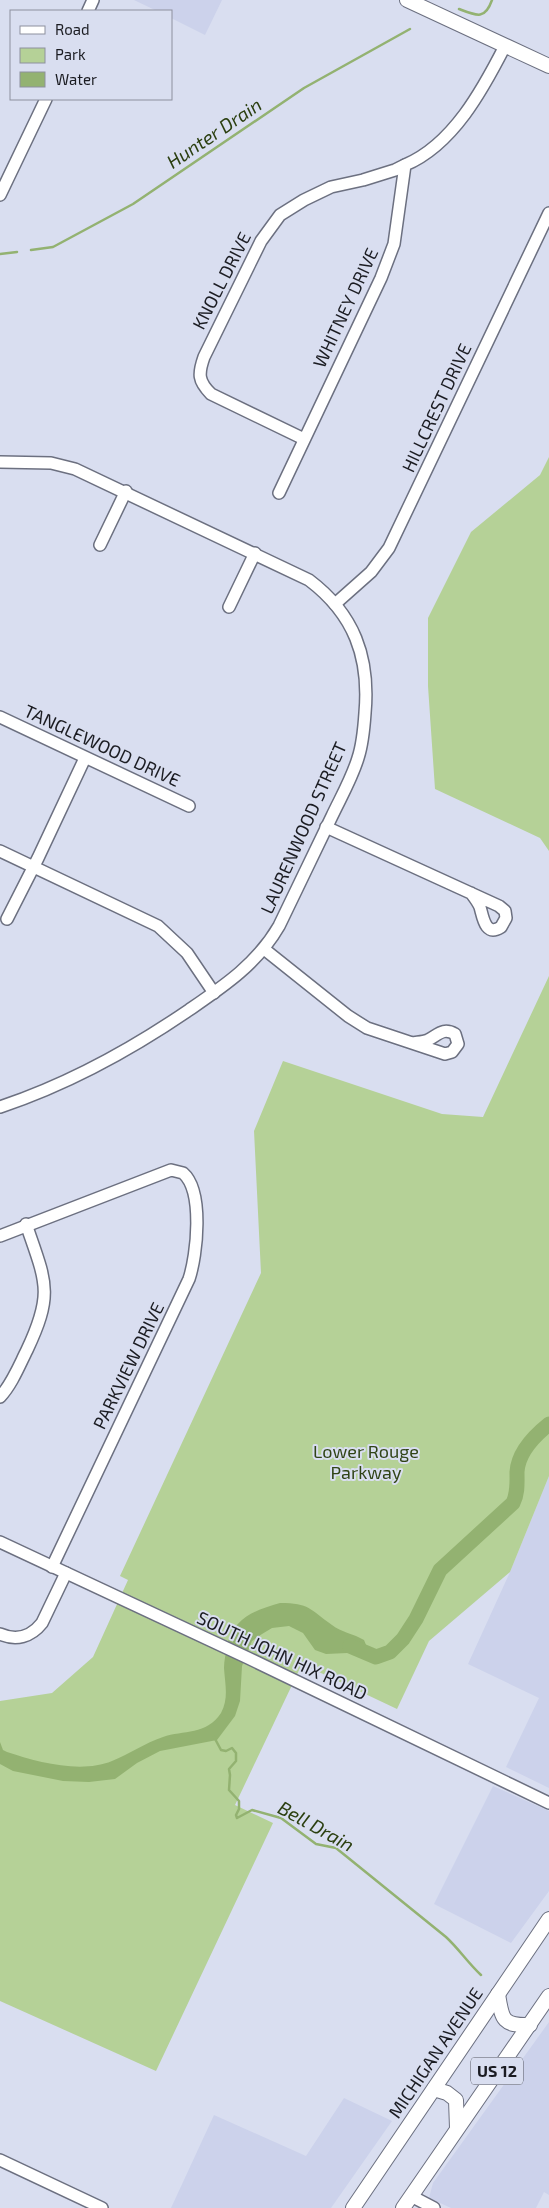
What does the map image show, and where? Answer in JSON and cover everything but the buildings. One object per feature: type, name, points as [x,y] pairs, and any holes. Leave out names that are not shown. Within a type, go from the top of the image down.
[{"type":"main road","points":[[407,0],[549,66]]},
{"type":"main road","name":"MICHIGAN AVENUE","points":[[352,2208],[549,1919]]},
{"type":"main road","points":[[498,1994],[501,2014],[508,2022],[516,2025],[530,2025]]},
{"type":"main road","name":"US 12","points":[[403,2208],[549,1996]]},
{"type":"main road","points":[[434,2089],[447,2093],[456,2100],[457,2128]]},
{"type":"street","points":[[405,165],[414,161],[437,143],[465,114],[485,84],[505,46]]},
{"type":"street","points":[[1,189],[5,170],[45,100]]},
{"type":"street","name":"WHITNEY DRIVE","points":[[279,493],[381,278],[394,244],[405,165]]},
{"type":"street","name":"KNOLL DRIVE","points":[[304,439],[211,394],[201,383],[199,375],[204,357],[260,241],[280,215],[304,200],[331,187],[395,170],[405,165]]},
{"type":"street","name":"HILLCREST DRIVE","points":[[335,604],[371,572],[390,548],[549,213]]},
{"type":"street","name":"LAURENWOOD STREET","points":[[0,462],[62,465],[84,472],[309,580],[323,590],[350,626],[361,653],[365,670],[363,736],[358,758],[279,926],[264,949],[242,973],[147,1039],[107,1062],[54,1087],[0,1107]]},
{"type":"street","points":[[100,545],[126,492]]},
{"type":"street","points":[[229,607],[256,553]]},
{"type":"street","name":"TANGLEWOOD DRIVE","points":[[0,717],[189,806]]},
{"type":"street","points":[[7,919],[34,867],[85,758]]},
{"type":"street","points":[[326,827],[471,893]]},
{"type":"street","points":[[0,851],[158,926],[186,953],[214,993]]},
{"type":"street","points":[[264,949],[355,1020],[372,1030],[412,1043]]},
{"type":"street","name":"PARKVIEW DRIVE","points":[[26,1224],[175,1170],[184,1173],[192,1184],[195,1194],[196,1252],[189,1279],[52,1567]]},
{"type":"street","points":[[0,1236],[26,1224],[43,1274],[45,1302],[39,1323],[18,1369],[0,1397]]},
{"type":"street","name":"SOUTH JOHN HIX ROAD","points":[[0,1542],[248,1658],[549,1803]]},
{"type":"street","points":[[0,1634],[10,1638],[21,1638],[37,1630],[66,1573]]},
{"type":"street","points":[[0,2160],[102,2208]]},
{"type":"street","points":[[411,2196],[434,2208]]},
{"type":"shaded area","points":[[134,0],[222,0],[205,35],[172,18],[172,10],[155,10]]},
{"type":"shaded area","points":[[549,1476],[549,1788],[506,1767],[539,1698],[468,1664],[510,1572]]},
{"type":"shaded area","points":[[493,1786],[549,1811],[549,1891],[511,1943],[434,1904]]},
{"type":"shaded area","points":[[549,2022],[549,2195],[544,2192],[536,2208],[451,2208],[429,2198],[433,2183]]},
{"type":"shaded area","points":[[344,2098],[392,2121],[331,2208],[171,2208],[214,2115],[306,2156]]},
{"type":"green space","points":[[549,457],[549,851],[540,838],[435,789],[428,686],[428,618],[471,532],[540,475]]},
{"type":"green space","name":"Lower Rouge Parkway","points":[[549,976],[549,1476],[510,1572],[429,1641],[397,1709],[302,1664],[235,1805],[273,1823],[156,2071],[0,2001],[0,1701],[52,1693],[93,1657],[128,1580],[120,1576],[261,1273],[254,1131],[283,1061],[442,1114],[483,1117]]},
{"type":"water","points":[[280,1603],[298,1604],[309,1608],[336,1627],[364,1640],[369,1652],[326,1654],[315,1650],[303,1633],[289,1626],[272,1628],[252,1641],[242,1666],[240,1701],[235,1716],[217,1740],[160,1751],[137,1763],[115,1779],[89,1782],[63,1781],[13,1771],[0,1764],[0,1742],[3,1750],[7,1752],[45,1763],[73,1767],[100,1765],[163,1737],[194,1731],[209,1725],[221,1713],[225,1702],[224,1662],[227,1646],[234,1628],[254,1612]]},
{"type":"waterway","name":"Hunter Drain","points":[[459,9],[480,15],[486,11],[492,0]]},
{"type":"waterway","name":"Hunter Drain","points":[[31,250],[53,247],[133,204],[304,88],[410,29]]},
{"type":"waterway","name":"Hunter Drain","points":[[0,254],[17,252]]},
{"type":"waterway","points":[[350,1646],[376,1657],[390,1652],[403,1639],[416,1619],[440,1570],[513,1503],[520,1458],[533,1439],[549,1424]]},
{"type":"waterway","name":"Bell Drain","points":[[214,1737],[221,1750],[226,1751],[232,1748],[236,1753],[236,1761],[229,1769],[229,1790],[239,1801],[237,1818],[252,1810],[281,1818],[316,1844],[336,1848],[446,1937],[481,1975]]}]
